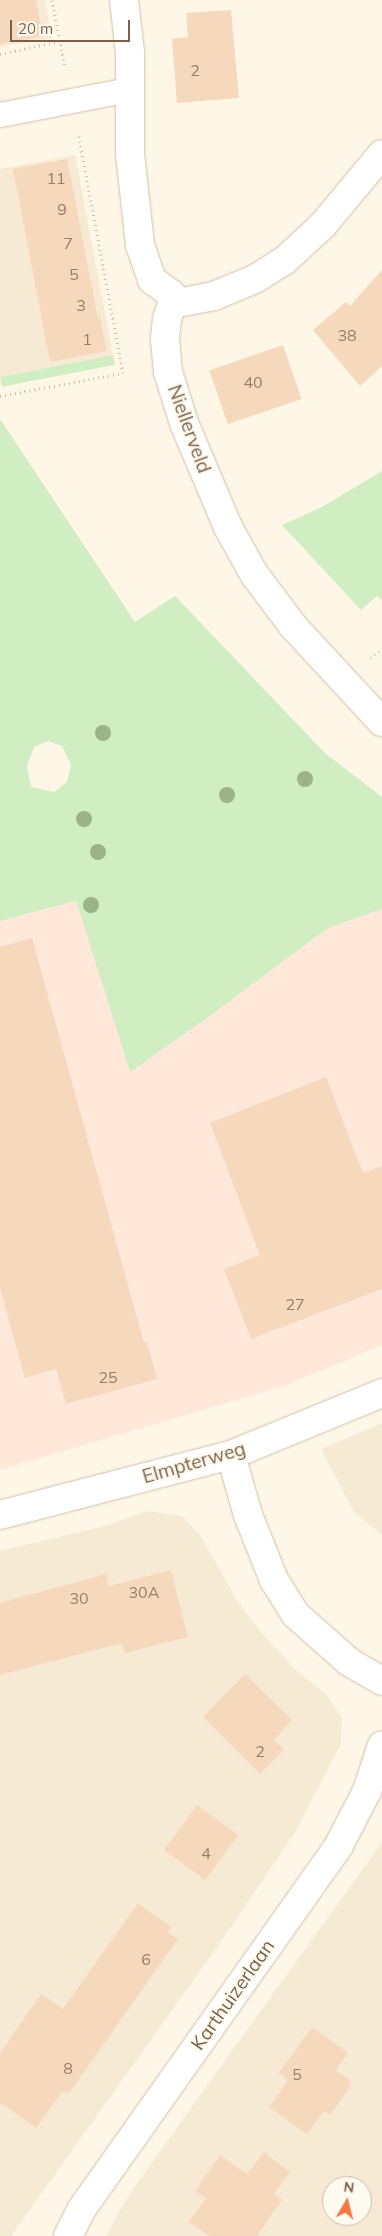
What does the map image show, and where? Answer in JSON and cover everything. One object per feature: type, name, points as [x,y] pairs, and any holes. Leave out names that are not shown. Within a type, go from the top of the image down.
[{"type":"street","points":[[124,0],[130,54],[130,154],[140,246],[152,280],[171,294],[172,304],[214,296],[255,278],[284,261],[323,224],[382,154]]},
{"type":"street","name":"Niellerveld","points":[[172,304],[167,319],[165,339],[168,372],[184,423],[228,527],[254,574],[293,626],[382,722]]},
{"type":"street","name":"Elmpterweg","points":[[0,1515],[231,1455],[382,1393]]},
{"type":"street","points":[[231,1455],[251,1523],[274,1580],[296,1614],[348,1662],[382,1681]]},
{"type":"street","name":"Karthuizerlaan","points":[[68,2236],[87,2202],[340,1845],[368,1791],[382,1745]]},
{"type":"lane","points":[[0,115],[129,90]]},
{"type":"path","points":[[0,396],[123,373],[52,0]]},
{"type":"path","points":[[0,54],[60,41]]},
{"type":"shaded area","points":[[0,0],[45,0],[52,38],[0,47]]},
{"type":"shaded area","points":[[75,155],[113,355],[0,377],[0,169]]},
{"type":"shaded area","points":[[76,901],[130,1071],[207,1018],[328,928],[382,909],[382,1345],[287,1385],[0,1470],[0,921]]},
{"type":"shaded area","points":[[382,1423],[382,1535],[354,1512],[321,1449]]},
{"type":"shaded area","points":[[148,1511],[182,1516],[200,1535],[238,1602],[260,1631],[295,1669],[327,1695],[342,1718],[341,1744],[294,1834],[220,1943],[11,2236],[0,2236],[0,1551],[105,1526]]},
{"type":"shaded area","points":[[382,1842],[382,2236],[106,2236],[130,2193]]},
{"type":"green space","points":[[113,355],[115,365],[2,387],[0,377]]},
{"type":"green space","points":[[0,419],[135,622],[175,596],[326,754],[382,797],[382,909],[328,928],[207,1018],[130,1072],[76,901],[0,921]],"holes":[[[48,741],[62,746],[71,765],[67,782],[54,792],[31,787],[27,766],[34,747]]]},
{"type":"green space","points":[[382,471],[382,600],[377,596],[361,610],[282,525],[322,507]]},
{"type":"building","points":[[0,0],[36,0],[43,36],[0,44]]},
{"type":"building","points":[[231,10],[239,98],[177,103],[172,39],[188,37],[186,13]]},
{"type":"building","points":[[67,159],[98,318],[100,318],[107,351],[50,362],[13,169]]},
{"type":"building","points":[[382,270],[382,366],[360,386],[313,330],[346,302],[350,306]]},
{"type":"building","points":[[283,345],[302,399],[228,424],[209,370]]},
{"type":"building","points":[[32,938],[144,1343],[147,1342],[157,1379],[66,1404],[56,1369],[25,1378],[0,1288],[0,947]]},
{"type":"building","points":[[326,1077],[363,1173],[382,1166],[382,1289],[251,1339],[224,1269],[260,1255],[210,1123]]},
{"type":"building","points":[[171,1570],[188,1637],[125,1653],[122,1643],[0,1675],[0,1603],[106,1574],[109,1586]]},
{"type":"building","points":[[245,1674],[292,1720],[274,1740],[284,1750],[260,1774],[203,1717]]},
{"type":"building","points":[[197,1805],[238,1835],[205,1880],[164,1850]]},
{"type":"building","points":[[138,1903],[171,1927],[168,1932],[178,1939],[69,2093],[62,2092],[36,2128],[0,2102],[0,2053],[41,1994],[63,2009]]},
{"type":"building","points":[[312,2027],[348,2053],[336,2070],[351,2081],[349,2084],[351,2086],[330,2115],[324,2111],[307,2134],[269,2107],[288,2080],[279,2073]]},
{"type":"building","points":[[264,2152],[290,2172],[274,2194],[282,2200],[257,2236],[209,2236],[189,2222],[206,2198],[195,2191],[220,2155],[247,2174]]}]
